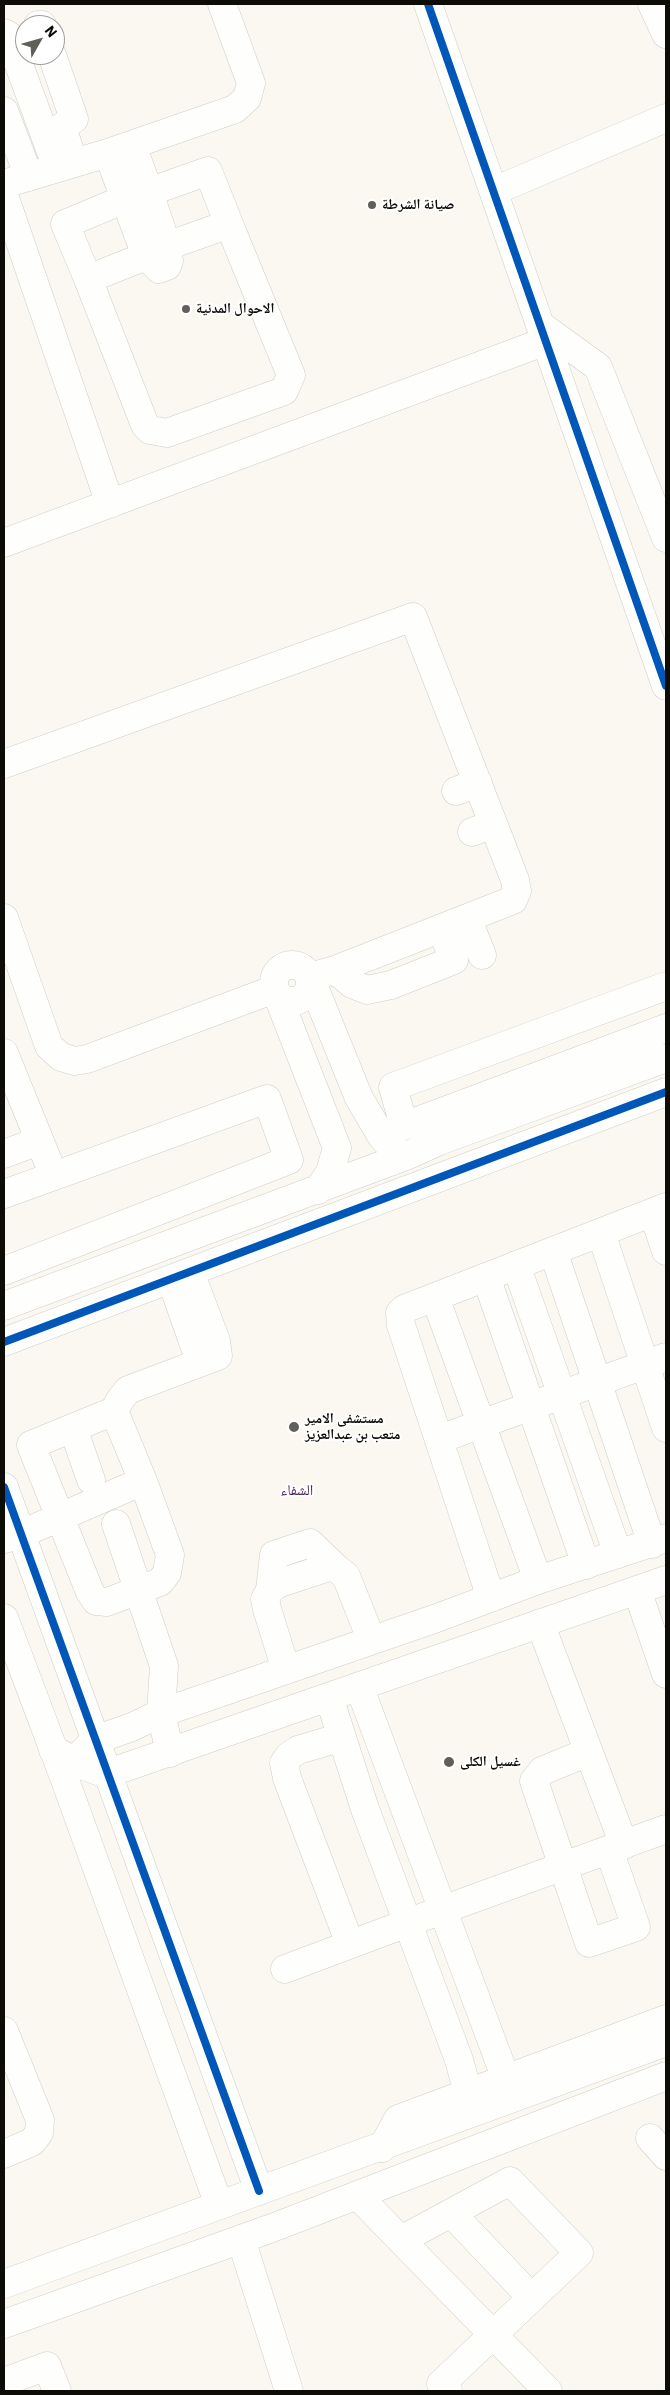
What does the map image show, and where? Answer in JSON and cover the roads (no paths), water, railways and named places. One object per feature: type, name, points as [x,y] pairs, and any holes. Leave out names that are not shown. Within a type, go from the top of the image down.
[{"type":"street","points":[[14,184],[235,109],[247,98],[251,83],[222,4]]},
{"type":"street","points":[[428,4],[666,686]]},
{"type":"street","points":[[652,4],[666,34]]},
{"type":"street","points":[[4,33],[8,35],[65,166]]},
{"type":"street","points":[[55,65],[74,119],[62,127],[65,166]]},
{"type":"street","points":[[4,111],[14,184]]},
{"type":"street","points":[[494,191],[666,118]]},
{"type":"street","points":[[4,147],[7,147],[14,184],[110,504]]},
{"type":"street","points":[[120,149],[157,251]]},
{"type":"street","points":[[208,171],[229,224],[291,375],[284,391],[167,433],[150,430],[145,425],[66,224],[208,171]]},
{"type":"street","points":[[88,278],[229,224]]},
{"type":"street","points":[[4,543],[110,504],[543,333]]},
{"type":"street","points":[[543,333],[598,367],[666,538]]},
{"type":"street","points":[[4,764],[413,617],[423,661],[440,705],[467,787],[483,828],[515,880],[516,890],[513,900],[441,928],[454,960],[391,985],[367,990],[322,973]]},
{"type":"street","points":[[4,918],[48,1046],[61,1057],[75,1061],[86,1059],[275,989]]},
{"type":"street","points":[[467,918],[482,955]]},
{"type":"street","points":[[275,989],[279,996],[286,1000],[297,1001],[307,994],[322,973]]},
{"type":"street","points":[[322,973],[359,1098],[382,1137],[395,1152],[406,1156]]},
{"type":"street","points":[[666,986],[393,1087],[404,1126],[666,1028]]},
{"type":"street","points":[[275,989],[338,1148],[330,1172],[318,1190]]},
{"type":"street","points":[[4,1306],[318,1190],[406,1156],[439,1141],[666,1058]]},
{"type":"street","points":[[5,1062],[54,1176]]},
{"type":"street","points":[[4,1342],[666,1092]]},
{"type":"street","points":[[4,1194],[267,1099],[289,1160],[4,1272]]},
{"type":"street","points":[[439,1141],[448,1110]]},
{"type":"street","points":[[4,1154],[39,1141]]},
{"type":"street","points":[[179,1203],[190,1224],[211,1230]]},
{"type":"street","points":[[491,1598],[400,1318],[400,1313],[404,1309],[660,1209],[666,1251]]},
{"type":"street","points":[[601,1233],[655,1361],[666,1428]]},
{"type":"street","points":[[114,1411],[170,1554],[167,1573],[160,1582],[107,1602],[96,1601],[90,1592],[31,1445],[114,1411],[128,1390],[200,1362],[181,1275],[169,1245]]},
{"type":"street","points":[[64,1763],[95,1740],[132,1727],[161,1713],[538,1580],[659,1541],[598,1382],[553,1252]]},
{"type":"street","points":[[516,1265],[618,1554]]},
{"type":"street","points":[[486,1277],[586,1565]]},
{"type":"street","points":[[435,1297],[538,1580]]},
{"type":"street","points":[[440,1439],[655,1361]]},
{"type":"street","points":[[73,1428],[91,1480]]},
{"type":"street","points":[[12,1536],[143,1481]]},
{"type":"street","points":[[4,1487],[12,1536],[95,1740],[259,2191]]},
{"type":"street","points":[[116,1524],[164,1666],[161,1713],[170,1753]]},
{"type":"street","points":[[286,1670],[266,1609],[266,1599],[270,1590],[277,1584],[329,1567],[336,1568],[346,1576],[370,1639]]},
{"type":"street","points":[[64,1763],[106,1774],[666,1580]]},
{"type":"street","points":[[636,1590],[666,1674]]},
{"type":"street","points":[[4,1618],[64,1763],[219,2205]]},
{"type":"street","points":[[540,1623],[588,1752],[616,1848],[636,1927],[589,1943],[534,1781],[542,1772],[588,1752]]},
{"type":"street","points":[[359,1686],[506,2079]]},
{"type":"street","points":[[329,1697],[365,1809],[459,2060],[468,2093]]},
{"type":"street","points":[[342,1737],[298,1750],[289,1756],[284,1763],[287,1778],[350,1944]]},
{"type":"street","points":[[285,1969],[408,1922],[666,1830]]},
{"type":"street","points":[[382,2148],[398,2119],[666,2019]]},
{"type":"street","points":[[4,2031],[40,2120],[40,2134],[32,2142],[4,2154]]},
{"type":"street","points":[[4,2284],[219,2205],[382,2148],[666,2042]]},
{"type":"street","points":[[4,2324],[241,2239],[666,2076]]},
{"type":"street","points":[[401,2240],[510,2181],[579,2253],[441,2384],[448,2391]]},
{"type":"street","points":[[357,2195],[548,2391]]},
{"type":"street","points":[[451,2213],[531,2297]]},
{"type":"street","points":[[241,2239],[289,2391]]},
{"type":"street","points":[[4,2382],[47,2366],[57,2391]]},
{"type":"place","name":"صيانة الشرطة","points":[[372,205]]},
{"type":"place","name":"الاحوال المدنية","points":[[186,309]]},
{"type":"place","name":"مستشفى الامير متعب بن عبدالعزيز","points":[[294,1427]]},
{"type":"place","name":"غسيل الكلى","points":[[449,1762]]},
{"type":"district","name":"الشفاء","points":[[297,1491]]}]
